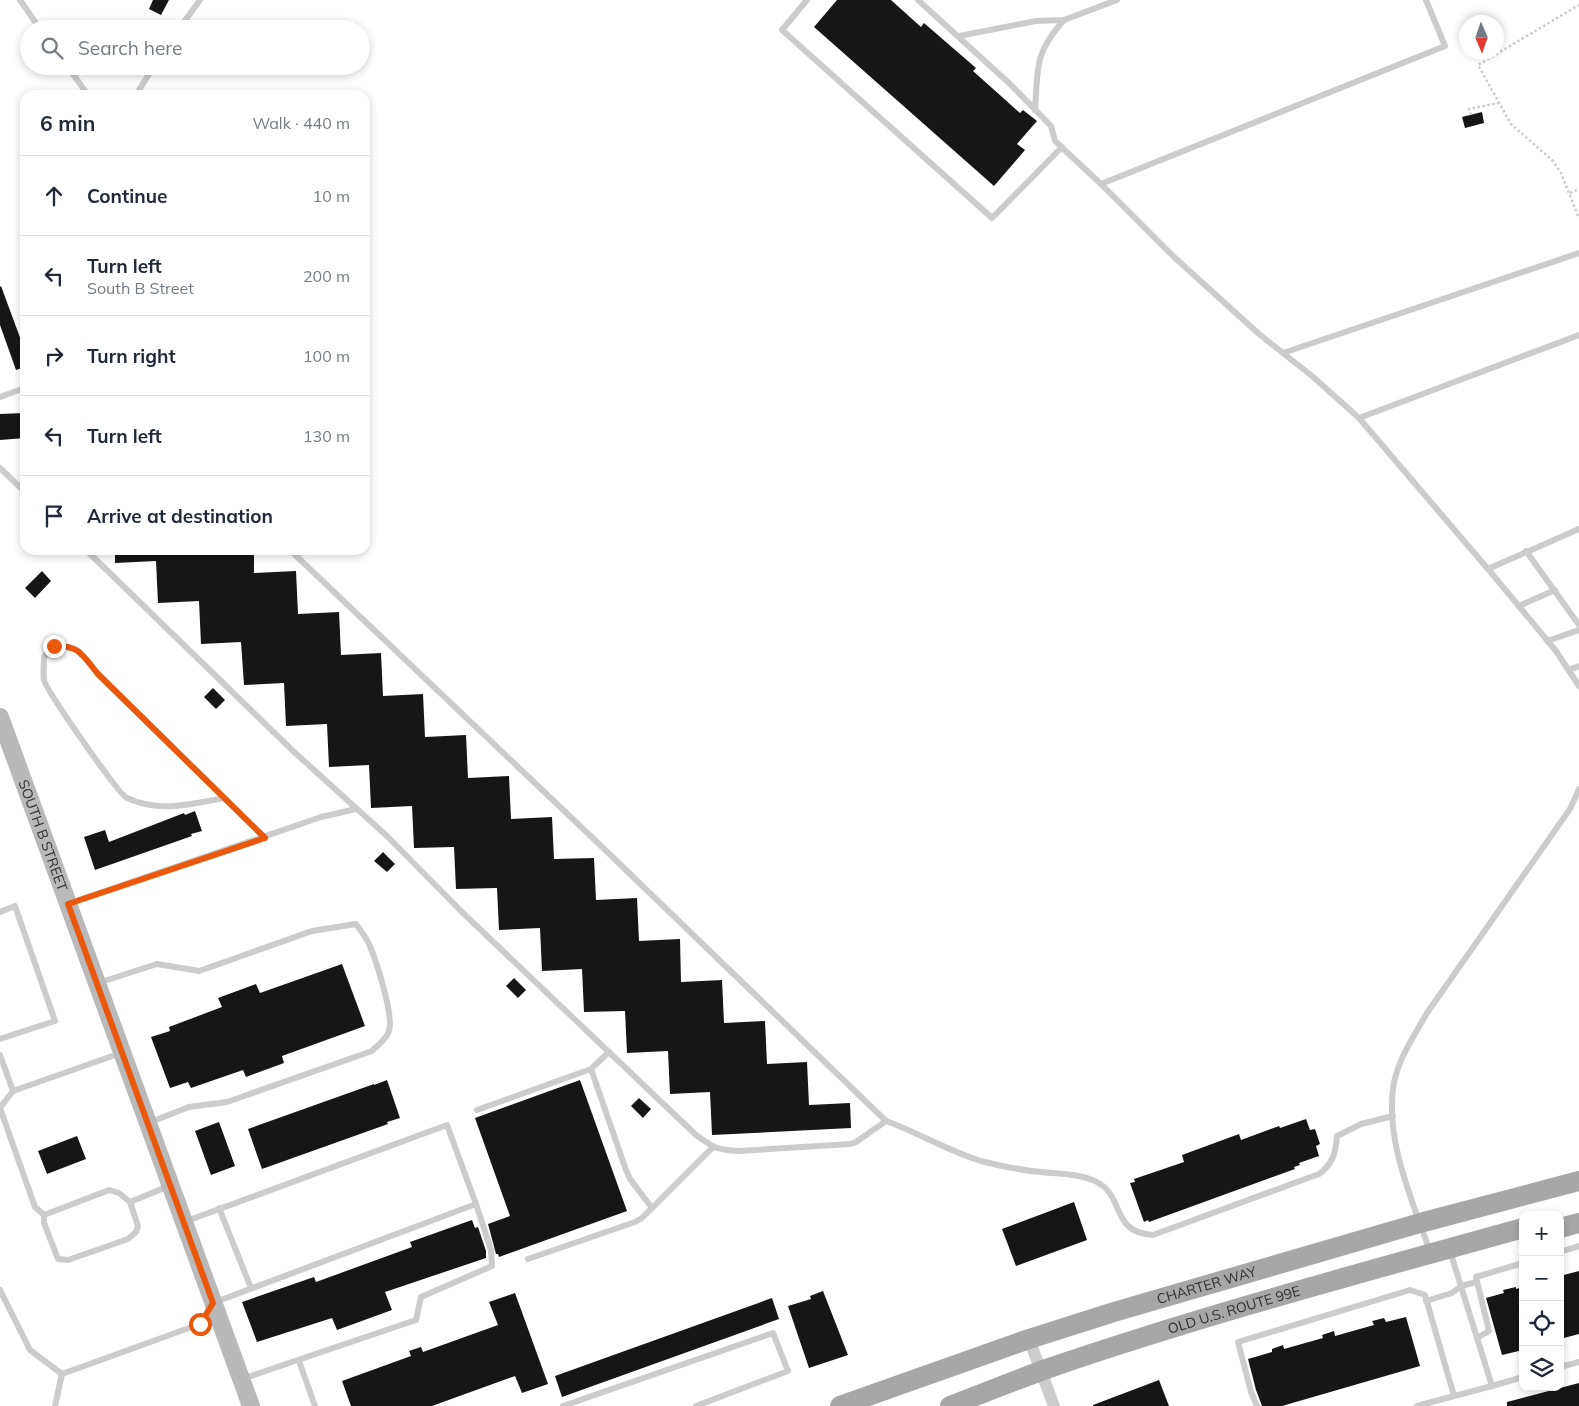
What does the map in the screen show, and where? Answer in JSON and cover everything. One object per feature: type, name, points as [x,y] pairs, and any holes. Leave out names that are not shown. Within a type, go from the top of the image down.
[{"type":"main road","name":"CHARTER WAY","points":[[840,1406],[1029,1339],[1114,1312],[1420,1223],[1579,1181]]},
{"type":"main road","points":[[1564,1217],[1579,1213]]},
{"type":"main road","points":[[1564,1227],[1579,1223]]},
{"type":"main road","name":"OLD U.S. ROUTE 99E","points":[[950,1406],[1041,1372],[1238,1309],[1519,1229]]},
{"type":"main road","points":[[1440,1251],[1468,1254],[1519,1240]]},
{"type":"street","name":"SOUTH B STREET","points":[[0,717],[251,1406]]},
{"type":"street","points":[[1029,1339],[1054,1406]]},
{"type":"lane","points":[[20,0],[34,20]]},
{"type":"lane","points":[[186,20],[200,0]]},
{"type":"lane","points":[[808,0],[782,30],[992,218],[1062,147]]},
{"type":"lane","points":[[918,0],[959,36],[1035,110],[1050,126],[1055,141],[1174,257],[1259,334],[1359,418],[1519,606],[1569,670],[1579,686]]},
{"type":"lane","points":[[959,36],[1036,21],[1064,20],[1117,0]]},
{"type":"lane","points":[[1101,184],[1445,46],[1426,0]]},
{"type":"lane","points":[[1035,110],[1038,65],[1042,50],[1050,36],[1064,20]]},
{"type":"lane","points":[[74,75],[84,90]]},
{"type":"lane","points":[[139,90],[148,75]]},
{"type":"lane","points":[[1283,353],[1579,253]]},
{"type":"lane","points":[[1359,418],[1579,335]]},
{"type":"lane","points":[[0,397],[20,390]]},
{"type":"lane","points":[[0,468],[20,487]]},
{"type":"lane","points":[[1488,569],[1579,529]]},
{"type":"lane","points":[[1526,551],[1579,625]]},
{"type":"lane","points":[[91,555],[285,744],[388,837],[462,912],[696,1135],[720,1150],[739,1151],[844,1145],[856,1142],[886,1121]]},
{"type":"lane","points":[[295,555],[886,1121],[912,1130],[944,1147],[980,1161],[1022,1171],[1089,1178],[1101,1184],[1109,1191],[1124,1224],[1133,1232],[1153,1235],[1319,1174],[1331,1164],[1335,1156],[1337,1136],[1361,1124],[1393,1116]]},
{"type":"lane","points":[[1519,606],[1555,590]]},
{"type":"lane","points":[[1547,641],[1579,630]]},
{"type":"lane","points":[[224,798],[183,806],[155,807],[125,798],[92,754],[44,682],[44,657],[54,646],[66,646],[78,650],[98,674],[265,838]]},
{"type":"lane","points":[[1569,670],[1579,666]]},
{"type":"lane","points":[[1492,1386],[1460,1286],[1440,1251],[1420,1223],[1395,1138],[1393,1089],[1397,1071],[1415,1033],[1570,809],[1579,789]]},
{"type":"lane","points":[[68,904],[265,838],[321,817],[356,809]]},
{"type":"lane","points":[[0,912],[15,906],[55,1021],[0,1039]]},
{"type":"lane","points":[[97,984],[157,964],[199,971],[312,931],[356,924],[369,943],[390,1008],[390,1030],[385,1039],[372,1051],[227,1102],[189,1107],[147,1123]]},
{"type":"lane","points":[[476,1110],[591,1069],[609,1052]]},
{"type":"lane","points":[[44,1215],[109,1190],[119,1193],[130,1202],[138,1226],[136,1232],[128,1239],[68,1260],[58,1259],[44,1223],[44,1215],[35,1206],[0,1108],[13,1091],[122,1053]]},
{"type":"lane","points":[[0,1055],[13,1091]]},
{"type":"lane","points":[[591,1069],[626,1170],[630,1179],[652,1208]]},
{"type":"lane","points":[[0,1081],[8,1078]]},
{"type":"lane","points":[[184,1222],[446,1125],[476,1204],[492,1250],[492,1266],[421,1297],[416,1320],[241,1380]]},
{"type":"lane","points":[[528,1258],[642,1218],[713,1147]]},
{"type":"lane","points":[[130,1202],[170,1185]]},
{"type":"lane","points":[[62,1374],[200,1324],[213,1303],[476,1204]]},
{"type":"lane","points":[[219,1208],[251,1288]]},
{"type":"lane","points":[[1564,1251],[1579,1246]]},
{"type":"lane","points":[[1477,1338],[1489,1331],[1476,1277],[1519,1264]]},
{"type":"lane","points":[[1426,1300],[1452,1293],[1460,1286],[1478,1282]]},
{"type":"lane","points":[[0,1290],[30,1350],[62,1374]]},
{"type":"lane","points":[[1258,1406],[1251,1392],[1238,1342],[1410,1290],[1425,1295],[1454,1396]]},
{"type":"lane","points":[[562,1406],[773,1333],[788,1371],[696,1406]]},
{"type":"lane","points":[[299,1361],[315,1406]]},
{"type":"lane","points":[[1564,1366],[1579,1362]]},
{"type":"lane","points":[[55,1406],[62,1374]]},
{"type":"lane","points":[[1417,1406],[1519,1378]]},
{"type":"path","points":[[1578,216],[1570,193],[1554,161],[1511,124],[1478,65],[1579,5]]},
{"type":"path","points":[[1471,115],[1469,109],[1499,103]]},
{"type":"path","points":[[1570,193],[1579,189]]},
{"type":"building","points":[[153,0],[169,0],[161,15],[149,9]]},
{"type":"building","points":[[837,0],[891,0],[921,27],[924,23],[976,68],[973,71],[1020,113],[1023,110],[1037,121],[1017,144],[1025,150],[994,186],[814,27]]},
{"type":"building","points":[[1482,112],[1484,123],[1465,128],[1462,117]]},
{"type":"building","points":[[0,287],[20,337],[20,369],[16,370],[0,325]]},
{"type":"building","points":[[20,413],[20,438],[0,440],[0,414]]},
{"type":"building","points":[[115,555],[254,555],[254,573],[296,571],[298,614],[339,612],[341,655],[381,653],[383,696],[423,694],[425,737],[466,735],[468,778],[509,776],[511,819],[552,817],[554,859],[594,858],[596,900],[637,898],[639,941],[680,939],[681,982],[722,980],[724,1023],[765,1021],[767,1064],[807,1062],[809,1105],[850,1103],[851,1128],[712,1135],[710,1092],[670,1094],[668,1051],[627,1053],[625,1011],[584,1012],[582,969],[542,971],[540,928],[499,930],[497,888],[456,889],[454,847],[414,848],[412,806],[371,808],[369,765],[329,767],[327,724],[286,726],[284,683],[244,685],[241,642],[201,644],[199,601],[158,603],[156,561],[115,563]]},
{"type":"building","points":[[42,571],[51,581],[35,598],[25,588]]},
{"type":"building","points":[[213,688],[225,700],[216,709],[204,697]]},
{"type":"building","points":[[195,811],[202,831],[95,870],[84,837],[105,830],[109,842],[184,813],[185,815]]},
{"type":"building","points":[[383,852],[395,864],[387,872],[374,861]]},
{"type":"building","points":[[342,964],[365,1026],[282,1056],[284,1063],[246,1077],[243,1070],[191,1088],[188,1082],[170,1088],[151,1037],[170,1031],[169,1027],[222,1007],[218,998],[256,984],[260,993]]},
{"type":"building","points":[[514,978],[526,990],[518,998],[506,986]]},
{"type":"building","points":[[387,1080],[400,1118],[262,1169],[248,1129]]},
{"type":"building","points":[[580,1080],[627,1211],[499,1257],[496,1254],[488,1224],[510,1216],[475,1118]]},
{"type":"building","points":[[639,1098],[651,1109],[643,1118],[631,1106]]},
{"type":"building","points":[[1306,1119],[1310,1130],[1315,1129],[1320,1144],[1316,1146],[1319,1156],[1299,1163],[1300,1165],[1294,1167],[1295,1169],[1149,1222],[1148,1220],[1144,1222],[1130,1183],[1135,1182],[1134,1179],[1184,1162],[1182,1155],[1239,1134],[1241,1140],[1279,1126],[1280,1128]]},
{"type":"building","points":[[219,1122],[235,1166],[211,1175],[195,1131]]},
{"type":"building","points":[[77,1136],[86,1159],[47,1174],[38,1151]]},
{"type":"building","points":[[1074,1202],[1087,1240],[1016,1266],[1002,1229]]},
{"type":"building","points":[[472,1220],[475,1228],[478,1227],[486,1251],[486,1258],[385,1292],[392,1310],[337,1330],[332,1318],[257,1342],[242,1302],[314,1277],[316,1282],[412,1247],[410,1242]]},
{"type":"building","points":[[1579,1271],[1579,1334],[1564,1338],[1564,1301],[1564,1275]]},
{"type":"building","points":[[1519,1288],[1519,1351],[1502,1355],[1486,1298],[1504,1293],[1503,1290]]},
{"type":"building","points":[[823,1291],[848,1355],[809,1368],[788,1306],[811,1299],[810,1296]]},
{"type":"building","points":[[515,1293],[548,1384],[522,1393],[515,1376],[432,1406],[351,1406],[342,1381],[411,1356],[409,1351],[421,1347],[423,1352],[498,1325],[489,1302]]},
{"type":"building","points":[[772,1298],[779,1319],[562,1397],[555,1376]]},
{"type":"building","points":[[1406,1317],[1420,1366],[1282,1406],[1262,1406],[1248,1359],[1272,1352],[1272,1349],[1283,1345],[1284,1349],[1323,1338],[1322,1335],[1334,1331],[1335,1336],[1374,1325],[1372,1321],[1384,1318],[1386,1322]]},
{"type":"building","points":[[1159,1380],[1169,1406],[1093,1406],[1093,1405]]},
{"type":"building","points":[[1579,1383],[1579,1406],[1507,1406],[1507,1402],[1549,1391],[1564,1391],[1564,1387]]},
{"type":"route","points":[[54,646],[66,646],[78,650],[98,674],[265,838],[68,904],[213,1303],[200,1324]]}]
